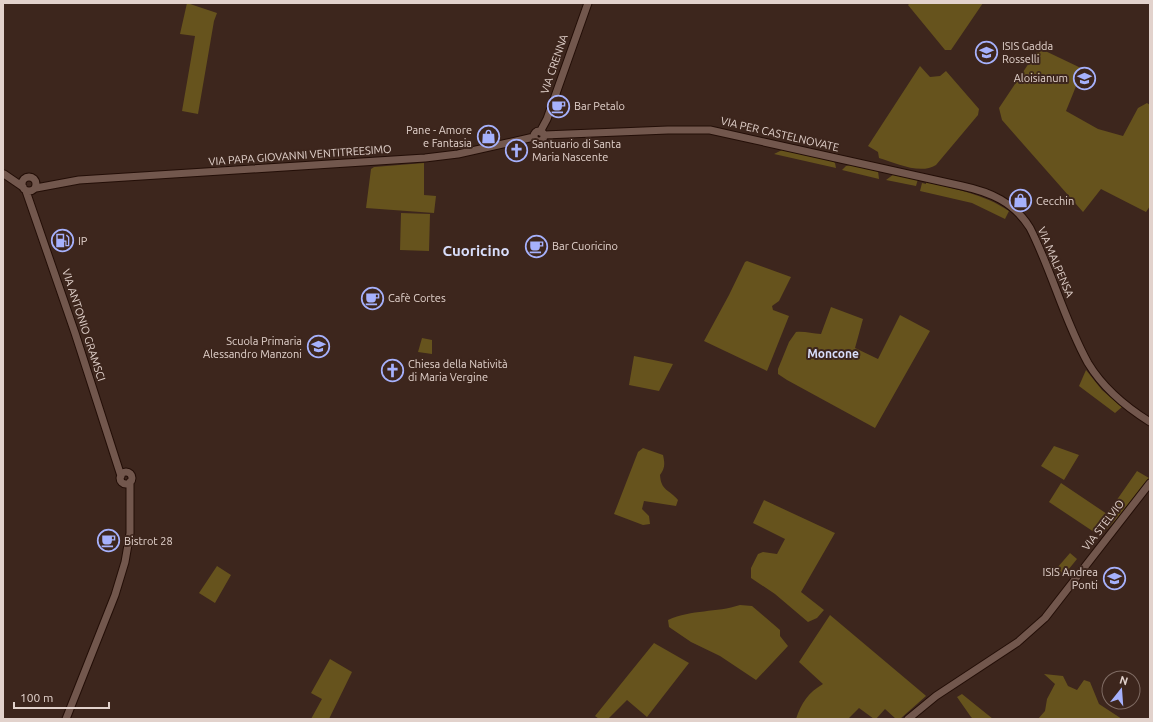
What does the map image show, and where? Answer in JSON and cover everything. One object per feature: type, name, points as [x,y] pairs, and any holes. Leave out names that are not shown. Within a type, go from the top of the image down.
[{"type":"street","name":"VIA CRENNA","points":[[542,134],[588,3]]},
{"type":"street","name":"VIA PER CASTELNOVATE","points":[[542,134],[710,130],[936,180]]},
{"type":"street","name":"VIA PAPA GIOVANNI VENTITREESIMO","points":[[3,174],[29,189],[65,182],[425,158],[458,154],[534,137],[537,132],[542,134]]},
{"type":"street","name":"VIA PAPA GIOVANNI VENTITREESIMO","points":[[3,174],[25,179],[32,178],[35,180],[65,182]]},
{"type":"street","points":[[25,179],[29,189]]},
{"type":"street","points":[[29,189],[35,180]]},
{"type":"street","name":"VIA MALPENSA","points":[[936,180],[978,190],[995,196],[1018,212],[1027,223],[1038,244],[1077,340],[1089,364],[1107,388],[1121,402],[1150,422]]},
{"type":"street","name":"VIA ANTONIO GRAMSCI","points":[[29,189],[34,212],[112,444],[125,478],[129,516],[129,543],[120,581],[66,719]]},
{"type":"street","name":"VIA STELVIO","points":[[908,719],[936,696],[1018,642],[1045,618],[1150,484]]},
{"type":"shaded area","points":[[187,3],[217,13],[214,21],[198,114],[182,111],[195,36],[180,34]]},
{"type":"shaded area","points":[[910,3],[983,3],[951,50],[945,50],[908,5]]},
{"type":"shaded area","points":[[1039,48],[1083,69],[1066,111],[1098,129],[1123,136],[1138,108],[1147,103],[1150,105],[1150,206],[1146,212],[1101,189],[1083,212],[1002,120],[999,108]]},
{"type":"shaded area","points":[[920,66],[930,77],[940,76],[946,71],[979,109],[978,115],[936,165],[923,169],[900,165],[879,158],[878,152],[868,146]]},
{"type":"shaded area","points":[[784,149],[832,160],[835,163],[836,168],[774,154]]},
{"type":"shaded area","points":[[424,163],[424,195],[436,196],[434,213],[366,208],[371,169],[374,167]]},
{"type":"shaded area","points":[[851,165],[878,171],[879,179],[842,170],[846,166]]},
{"type":"shaded area","points":[[894,174],[918,179],[916,186],[886,180]]},
{"type":"shaded area","points":[[926,182],[979,196],[990,200],[1009,211],[1005,219],[972,203],[920,191],[922,183],[926,184]]},
{"type":"shaded area","points":[[401,213],[430,214],[429,251],[400,250]]},
{"type":"shaded area","points":[[747,261],[791,277],[779,301],[772,306],[773,310],[789,316],[767,371],[704,341],[745,262]]},
{"type":"shaded area","points":[[831,307],[863,319],[855,348],[878,359],[900,315],[930,331],[875,428],[778,374],[778,369],[789,342],[796,332],[821,334]]},
{"type":"shaded area","points":[[422,338],[432,340],[432,354],[418,352]]},
{"type":"shaded area","points":[[634,356],[673,364],[659,391],[629,385]]},
{"type":"shaded area","points":[[1086,370],[1102,390],[1122,407],[1115,413],[1079,386]]},
{"type":"shaded area","points":[[1054,446],[1079,455],[1064,480],[1041,466]]},
{"type":"shaded area","points":[[643,448],[663,455],[664,466],[660,475],[662,484],[678,500],[676,506],[644,501],[642,509],[649,516],[650,524],[643,525],[614,514],[638,452]]},
{"type":"shaded area","points":[[1137,471],[1149,478],[1116,520],[1100,536],[1049,502],[1061,483],[1107,514]]},
{"type":"shaded area","points":[[764,500],[835,533],[801,592],[824,610],[817,618],[808,622],[775,594],[751,578],[751,568],[758,554],[763,552],[777,554],[785,539],[753,523]]},
{"type":"shaded area","points":[[1070,553],[1077,559],[1064,575],[1057,568]]},
{"type":"shaded area","points":[[217,566],[231,575],[215,603],[199,593]]},
{"type":"shaded area","points":[[740,605],[752,606],[780,630],[780,636],[788,646],[756,680],[720,656],[691,642],[669,627],[668,620],[686,614]]},
{"type":"shaded area","points":[[830,615],[926,696],[900,719],[896,719],[885,709],[876,719],[874,719],[859,708],[848,719],[796,719],[806,698],[823,684],[799,662]]},
{"type":"shaded area","points":[[654,643],[689,663],[647,717],[627,700],[608,719],[599,719],[595,716]]},
{"type":"shaded area","points":[[330,659],[352,672],[329,719],[311,719],[322,699],[311,693]]},
{"type":"shaded area","points":[[1044,674],[1063,676],[1068,686],[1077,690],[1084,680],[1090,682],[1099,704],[1101,705],[1101,710],[1108,710],[1122,719],[1038,719],[1045,711],[1047,699],[1055,684]]},
{"type":"shaded area","points":[[962,694],[993,719],[973,719],[957,697]]},
{"type":"place","name":"ISIS Gadda Rosselli","points":[[986,52]]},
{"type":"place","name":"Aloisianum","points":[[1084,78]]},
{"type":"place","name":"Bar Petalo","points":[[559,106]]},
{"type":"place","name":"Pane - Amore e Fantasia","points":[[488,136]]},
{"type":"place","name":"Santuario di Santa Maria Nascente","points":[[516,150]]},
{"type":"place","name":"Cecchin","points":[[1021,201]]},
{"type":"place","name":"IP","points":[[62,241]]},
{"type":"place","name":"Bar Cuoricino","points":[[536,246]]},
{"type":"place","name":"Cafè Cortes","points":[[373,298]]},
{"type":"place","name":"Scuola Primaria Alessandro Manzoni","points":[[318,347]]},
{"type":"place","name":"Chiesa della Natività di Maria Vergine","points":[[393,370]]},
{"type":"place","name":"Bistrot 28","points":[[108,541]]},
{"type":"place","name":"ISIS Andrea Ponti","points":[[1114,578]]},
{"type":"district","name":"Cuoricino","points":[[476,250]]},
{"type":"district","name":"Moncone","points":[[833,353]]}]
